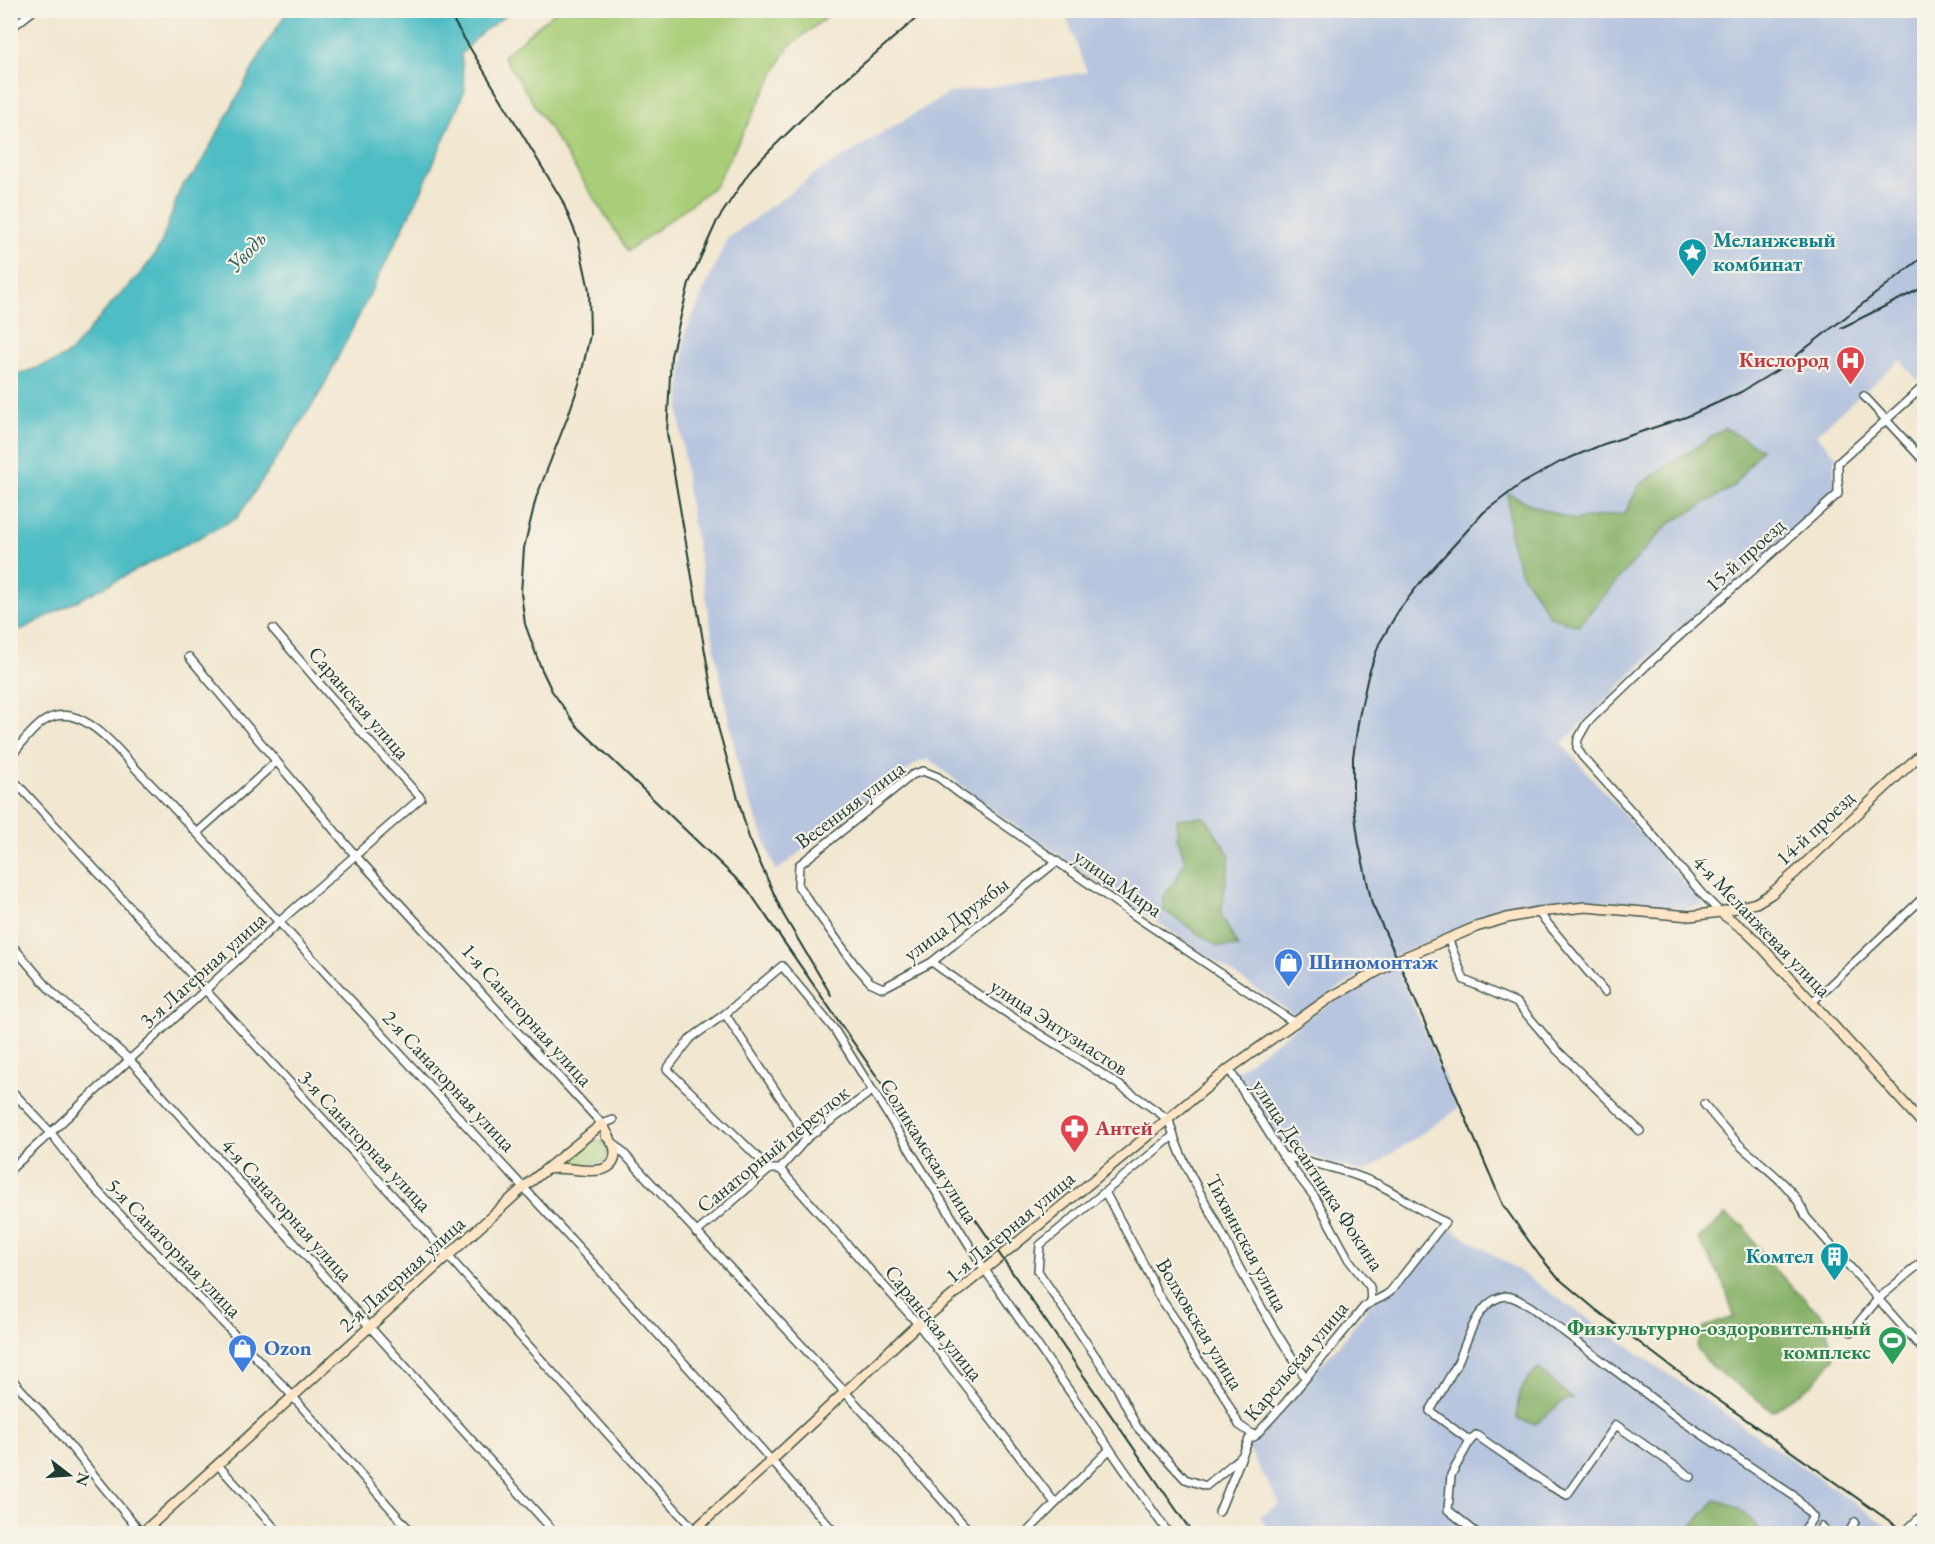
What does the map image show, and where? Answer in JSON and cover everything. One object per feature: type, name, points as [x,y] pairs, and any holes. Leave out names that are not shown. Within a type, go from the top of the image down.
[{"type":"main road","name":"14-й проезд","points":[[1720,912],[1756,903],[1771,894],[1924,751]]},
{"type":"main road","name":"1-я Лагерная улица","points":[[693,1532],[918,1324],[1229,1070],[1331,997],[1398,960],[1448,938],[1476,927],[1538,912],[1586,907],[1690,916],[1720,912]]},
{"type":"main road","name":"4-я Меланжевая улица","points":[[1720,912],[1746,932],[1924,1125]]},
{"type":"main road","name":"2-я Лагерная улица","points":[[141,1533],[524,1187],[602,1124]]},
{"type":"main road","name":"1-я Санаторная улица","points":[[602,1124],[610,1138]]},
{"type":"main road","points":[[547,1170],[558,1167],[578,1171],[604,1169],[612,1162],[615,1150],[610,1138],[598,1133],[586,1136]]},
{"type":"street","points":[[10,29],[34,10]]},
{"type":"street","name":"15-й проезд","points":[[1577,748],[1578,739],[1587,723],[1646,666],[1838,495],[1838,463],[1924,386]]},
{"type":"street","points":[[1864,396],[1924,461]]},
{"type":"street","name":"Саранская улица","points":[[273,629],[421,798]]},
{"type":"street","name":"1-я Санаторная улица","points":[[189,657],[355,855],[602,1124]]},
{"type":"street","name":"2-я Санаторная улица","points":[[10,757],[41,722],[49,717],[62,715],[74,717],[96,729],[198,832],[524,1187],[836,1533]]},
{"type":"street","name":"4-я Меланжевая улица","points":[[1577,748],[1720,912]]},
{"type":"street","points":[[198,832],[276,762]]},
{"type":"street","name":"улица Мира","points":[[923,771],[938,777],[1295,1023]]},
{"type":"street","name":"Весенняя улица","points":[[870,982],[798,886],[799,865],[912,775],[923,771]]},
{"type":"street","name":"3-я Санаторная улица","points":[[10,776],[448,1256],[693,1532]]},
{"type":"street","name":"3-я Лагерная улица","points":[[10,1170],[279,922],[421,798]]},
{"type":"street","name":"улица Дружбы","points":[[870,982],[883,988],[932,962],[1057,861]]},
{"type":"street","points":[[1812,1002],[1924,897]]},
{"type":"street","points":[[1538,912],[1605,992]]},
{"type":"street","points":[[1448,938],[1464,980],[1517,1003],[1557,1050],[1640,1131]]},
{"type":"street","name":"4-я Санаторная улица","points":[[10,943],[52,992],[129,1059],[556,1533]]},
{"type":"street","name":"улица Энтузиастов","points":[[932,962],[977,995],[1105,1076],[1169,1120]]},
{"type":"street","name":"Соликамская улица","points":[[725,1014],[782,966],[834,1029],[985,1270],[1169,1533]]},
{"type":"street","points":[[770,1170],[668,1069],[692,1038],[725,1014],[807,1138]]},
{"type":"street","name":"улица Десантника Фокина","points":[[1229,1070],[1283,1156],[1316,1199],[1349,1260],[1370,1287],[1371,1302]]},
{"type":"street","name":"5-я Санаторная улица","points":[[10,1089],[51,1133],[89,1182],[293,1396],[413,1533]]},
{"type":"street","name":"Санаторный переулок","points":[[696,1233],[770,1170],[780,1170],[807,1138],[872,1091]]},
{"type":"street","points":[[1704,1104],[1743,1148],[1763,1163],[1794,1194],[1802,1205],[1806,1217],[1924,1351]]},
{"type":"street","name":"2-я Лагерная улица","points":[[602,1124],[612,1120]]},
{"type":"street","name":"Тихвинская улица","points":[[1169,1120],[1173,1136],[1232,1256],[1266,1317],[1305,1377]]},
{"type":"street","points":[[1173,1136],[1040,1245],[1038,1271],[1117,1388],[1137,1427],[1185,1479],[1206,1486],[1242,1457]]},
{"type":"street","name":"1-я Санаторная улица","points":[[610,1138],[972,1533]]},
{"type":"street","name":"Карельская улица","points":[[1219,1512],[1249,1440],[1286,1402],[1364,1307],[1371,1302],[1381,1300],[1390,1292],[1445,1222],[1434,1218],[1378,1185],[1327,1167],[1283,1156]]},
{"type":"street","name":"Саранская улица","points":[[780,1170],[918,1324],[1055,1503]]},
{"type":"street","name":"Волховская улица","points":[[1105,1192],[1157,1293],[1179,1325],[1192,1351],[1222,1392],[1239,1425],[1255,1436]]},
{"type":"street","points":[[1851,1332],[1878,1299],[1924,1260]]},
{"type":"street","points":[[1470,1441],[1430,1411],[1457,1363],[1471,1326],[1492,1301],[1503,1296],[1516,1298],[1682,1421],[1794,1496],[1813,1517],[1802,1533]]},
{"type":"street","points":[[10,1377],[53,1425],[141,1533]]},
{"type":"street","points":[[1478,1533],[1448,1510],[1451,1474],[1470,1441],[1476,1435],[1550,1486],[1567,1495],[1616,1425],[1691,1476]]},
{"type":"street","points":[[1024,1533],[1110,1449]]},
{"type":"street","points":[[218,1465],[280,1533]]},
{"type":"street","points":[[1903,1533],[1924,1513]]},
{"type":"street","points":[[1848,1533],[1855,1522]]},
{"type":"street","points":[[1821,1527],[1830,1533]]},
{"type":"shaded area","points":[[1064,11],[1924,11],[1924,374],[1918,380],[1900,360],[1816,434],[1838,458],[1834,462],[1835,493],[1643,663],[1562,744],[1704,905],[1686,909],[1607,902],[1540,904],[1482,919],[1408,950],[1366,971],[1296,1016],[991,809],[929,759],[918,762],[776,871],[741,778],[717,662],[688,495],[679,413],[685,333],[727,239],[816,173],[949,93],[1087,72]]},
{"type":"shaded area","points":[[1396,965],[1458,1109],[1365,1172],[1319,1159],[1284,1143],[1271,1130],[1234,1073],[1312,1015]]},
{"type":"shaded area","points":[[1445,1225],[1512,1266],[1898,1533],[1269,1533],[1260,1516],[1280,1504],[1248,1448],[1254,1438],[1341,1343],[1374,1299],[1392,1291]]},
{"type":"green space","points":[[557,10],[835,11],[788,47],[715,186],[628,251],[503,56]]},
{"type":"green space","points":[[1725,428],[1761,449],[1733,487],[1669,524],[1578,626],[1551,617],[1521,573],[1510,538],[1508,493],[1532,505],[1573,520],[1625,513],[1639,485]]},
{"type":"green space","points":[[1203,817],[1230,856],[1221,914],[1238,947],[1217,946],[1163,910],[1163,897],[1178,876],[1185,861],[1177,837],[1177,819]]},
{"type":"green space","points":[[594,1139],[603,1142],[607,1148],[606,1159],[603,1162],[579,1165],[570,1161],[570,1157]]},
{"type":"green space","points":[[1725,1215],[1745,1227],[1767,1262],[1824,1318],[1834,1358],[1813,1384],[1773,1411],[1710,1365],[1696,1347],[1704,1327],[1734,1317],[1724,1283],[1698,1239]]},
{"type":"green space","points":[[1538,1368],[1572,1399],[1565,1400],[1535,1424],[1517,1419],[1517,1411],[1524,1385]]},
{"type":"green space","points":[[1715,1500],[1730,1504],[1742,1511],[1761,1533],[1689,1533],[1691,1527]]},
{"type":"water","name":"Уводь","points":[[288,11],[512,11],[481,33],[461,54],[465,90],[421,192],[320,393],[237,518],[11,635],[11,377],[56,361],[70,353],[111,304],[142,272],[161,244],[181,187],[196,172],[268,41]]},
{"type":"railway","points":[[447,10],[562,200],[578,239],[589,290],[590,335],[579,384],[536,498],[524,548],[521,593],[525,624],[552,691],[576,725],[748,890],[1193,1534]]},
{"type":"railway","points":[[831,995],[783,914],[749,838],[718,727],[667,433],[671,356],[689,283],[717,221],[752,168],[820,101],[926,10]]},
{"type":"railway","points":[[1908,1534],[1673,1368],[1595,1309],[1557,1277],[1503,1205],[1372,904],[1359,844],[1353,801],[1353,757],[1368,676],[1379,644],[1399,610],[1423,579],[1484,512],[1521,484],[1560,462],[1604,444],[1686,417],[1741,392],[1779,369],[1924,256]]},
{"type":"railway","points":[[1841,328],[1924,287]]},
{"type":"place","name":"Меланжевый комбинат","points":[[1692,278]]},
{"type":"place","name":"Кислород","points":[[1850,386]]},
{"type":"place","name":"Шиномонтаж","points":[[1288,988]]},
{"type":"place","name":"Антей","points":[[1074,1154]]},
{"type":"place","name":"Комтел","points":[[1835,1282]]},
{"type":"place","name":"Физкультурно-оздоровительный комплекс","points":[[1892,1366]]},
{"type":"place","name":"Ozon","points":[[243,1374]]}]
